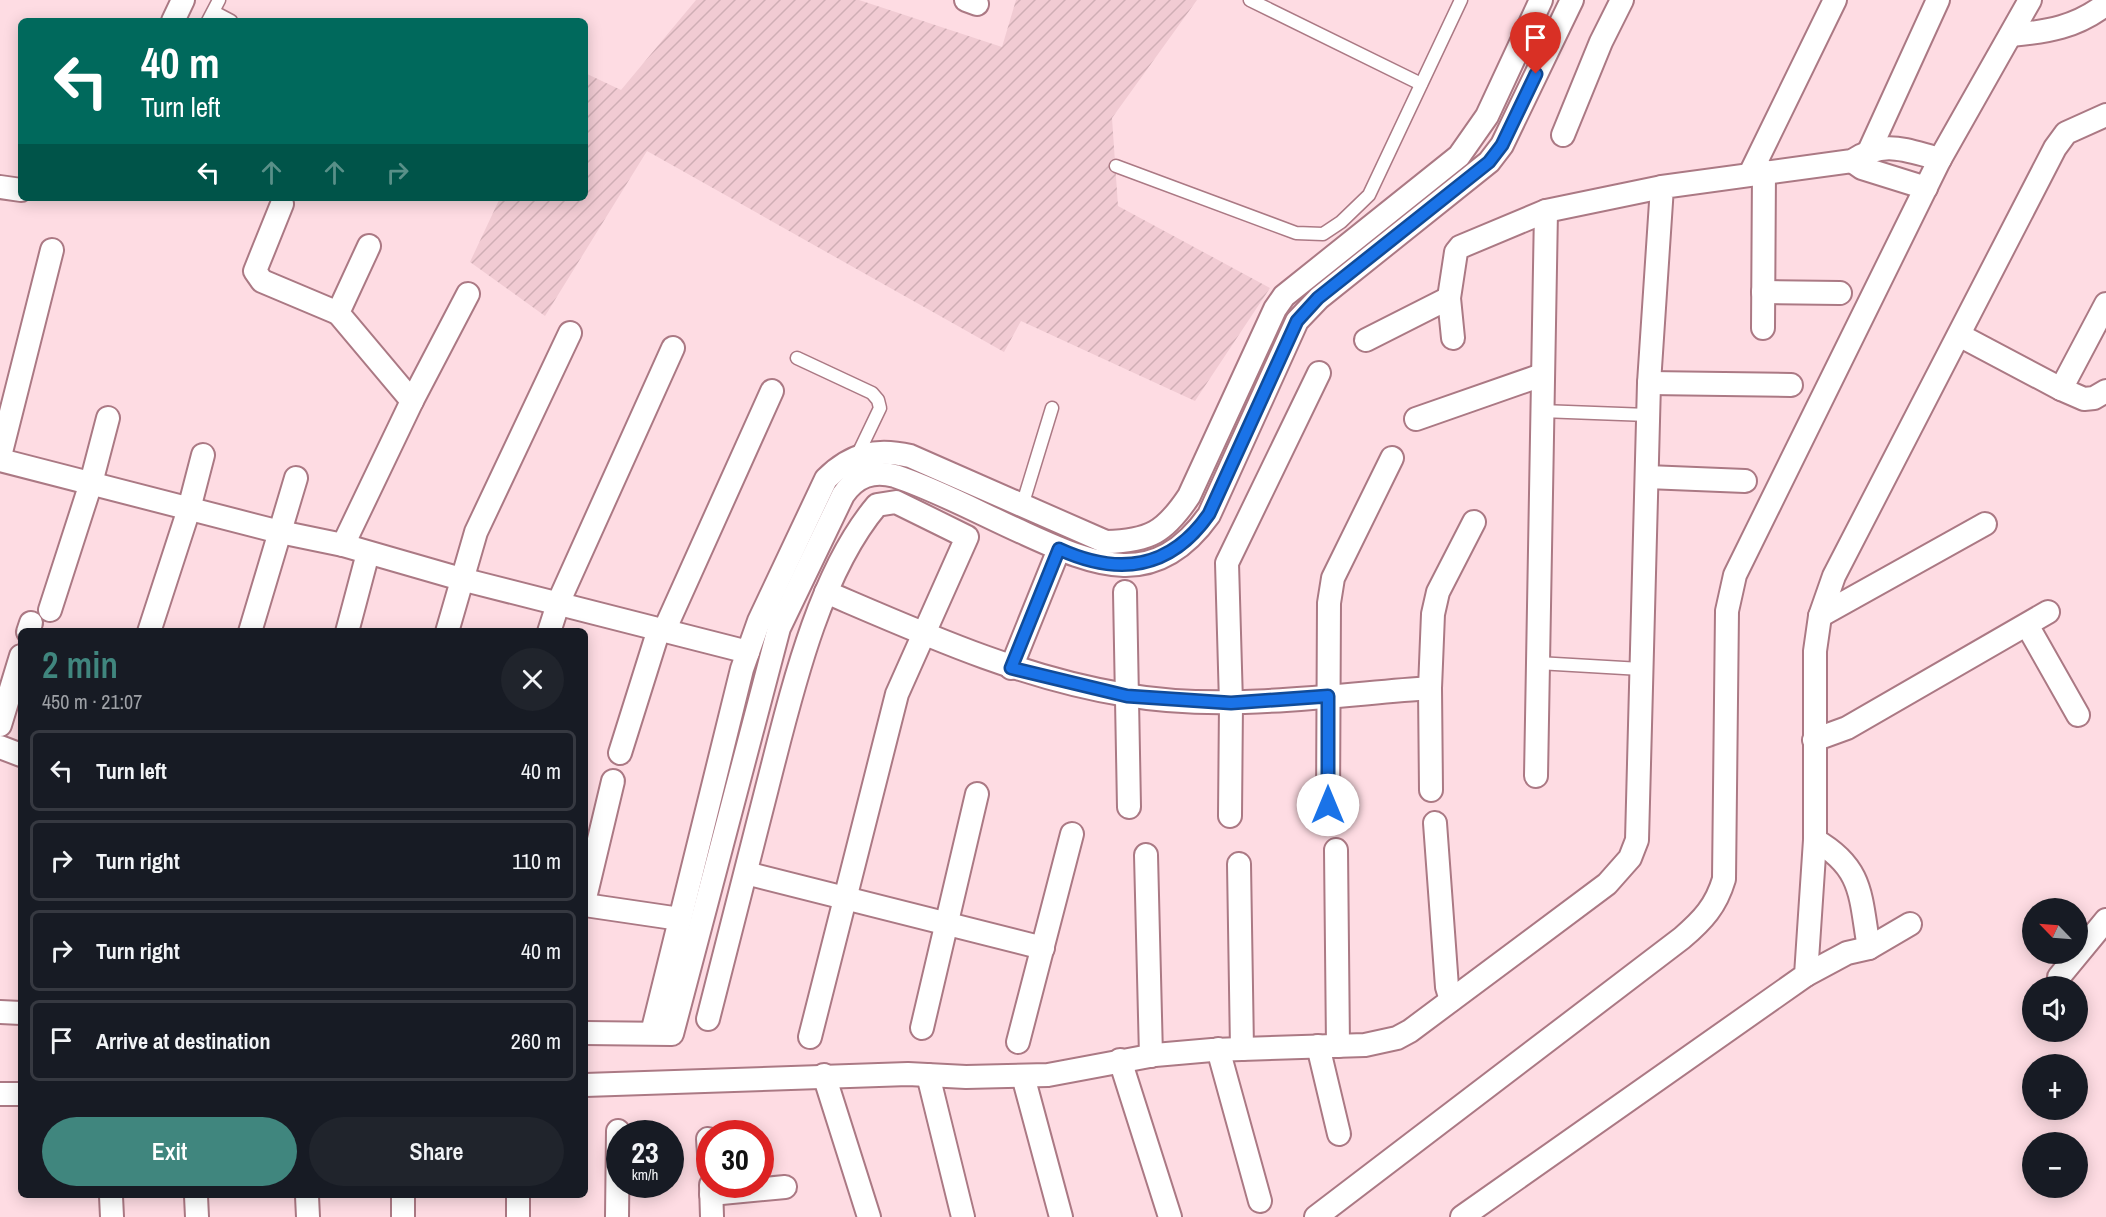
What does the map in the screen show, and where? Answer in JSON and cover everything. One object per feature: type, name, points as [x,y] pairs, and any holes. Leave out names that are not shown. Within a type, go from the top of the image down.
[{"type":"street","points":[[174,18],[183,0]]},
{"type":"street","points":[[652,1033],[748,652],[759,621],[826,479],[837,468],[857,456],[870,452],[890,451],[910,456],[1106,542],[1129,541],[1152,534],[1173,521],[1189,496],[1275,309],[1284,296],[1459,156],[1487,116],[1541,0]]},
{"type":"street","points":[[588,1033],[672,1034],[779,628],[843,495],[852,482],[873,473],[895,476],[1087,561],[1131,566],[1164,555],[1197,531],[1209,514],[1297,321],[1318,298],[1489,162],[1502,145],[1572,0]]},
{"type":"street","points":[[1563,135],[1601,42],[1622,0]]},
{"type":"street","points":[[1763,328],[1757,172],[1835,0]]},
{"type":"street","points":[[1860,160],[1938,0]]},
{"type":"street","points":[[1316,1217],[1682,938],[1705,919],[1718,900],[1724,879],[1730,591],[1740,564],[1940,159],[2030,0]]},
{"type":"street","points":[[2011,35],[2052,32],[2094,13],[2106,4]]},
{"type":"street","points":[[1806,975],[1815,840],[1815,651],[1820,616],[1834,576],[2055,148],[2066,134],[2106,115]]},
{"type":"street","points":[[1453,338],[1449,298],[1456,252],[1460,247],[1546,212],[1662,187],[1757,172],[1860,160],[1888,147],[1940,159]]},
{"type":"street","points":[[1860,160],[1926,188]]},
{"type":"street","points":[[0,187],[18,190]]},
{"type":"street","points":[[588,1085],[824,1075],[1023,1076],[1070,1072],[1120,1060],[1218,1049],[1365,1045],[1397,1038],[1607,884],[1630,858],[1637,840],[1639,820],[1649,383],[1662,187]]},
{"type":"street","points":[[282,204],[255,271],[262,281],[338,314],[412,401]]},
{"type":"street","points":[[1536,776],[1546,212]]},
{"type":"street","points":[[338,314],[369,246]]},
{"type":"street","points":[[52,250],[0,458],[280,532],[343,544],[461,579],[559,601],[748,652]]},
{"type":"street","points":[[1763,292],[1839,293]]},
{"type":"street","points":[[343,544],[412,401],[468,294]]},
{"type":"street","points":[[1366,340],[1449,298]]},
{"type":"street","points":[[2061,389],[2106,304]]},
{"type":"street","points":[[448,628],[476,532],[570,333]]},
{"type":"street","points":[[1959,335],[2084,399],[2094,398],[2106,391]]},
{"type":"street","points":[[550,628],[559,601],[674,348]]},
{"type":"street","points":[[1230,816],[1231,703],[1227,563],[1319,373]]},
{"type":"street","points":[[1416,419],[1542,375]]},
{"type":"street","points":[[1649,383],[1791,385]]},
{"type":"street","points":[[620,753],[662,630],[772,392]]},
{"type":"street","points":[[50,610],[91,483],[108,418]]},
{"type":"street","points":[[150,628],[189,509],[203,455]]},
{"type":"street","points":[[1328,805],[1329,603],[1333,578],[1392,458]]},
{"type":"street","points":[[1647,477],[1745,481]]},
{"type":"street","points":[[251,628],[296,478]]},
{"type":"street","points":[[708,1019],[794,683],[826,592],[865,520],[877,505],[896,502],[967,537],[897,693],[810,1037]]},
{"type":"street","points":[[1431,790],[1430,688],[1433,614],[1438,592],[1474,522]]},
{"type":"street","points":[[1820,616],[1985,524]]},
{"type":"street","points":[[1011,668],[1059,549]]},
{"type":"street","points":[[348,628],[368,553]]},
{"type":"street","points":[[826,592],[1011,668],[1127,696],[1231,703],[1430,688]]},
{"type":"street","points":[[1125,592],[1129,807]]},
{"type":"street","points":[[1814,740],[1847,728],[2048,612]]},
{"type":"street","points":[[2027,625],[2078,715]]},
{"type":"street","points":[[0,724],[18,666]]},
{"type":"street","points":[[0,747],[18,754]]},
{"type":"street","points":[[588,885],[613,781]]},
{"type":"street","points":[[922,1028],[977,794]]},
{"type":"street","points":[[1435,823],[1447,987],[1451,1000]]},
{"type":"street","points":[[1018,1042],[1072,834]]},
{"type":"street","points":[[1815,840],[1845,861],[1854,876],[1869,948]]},
{"type":"street","points":[[1336,850],[1328,1046],[1339,1134]]},
{"type":"street","points":[[1146,855],[1151,1056]]},
{"type":"street","points":[[1239,864],[1242,1049]]},
{"type":"street","points":[[746,873],[1043,948]]},
{"type":"street","points":[[588,905],[680,919]]},
{"type":"street","points":[[2060,976],[2106,920]]},
{"type":"street","points":[[1462,1217],[1806,975],[1847,952],[1869,948],[1910,924]]},
{"type":"street","points":[[0,1012],[18,1013]]},
{"type":"street","points":[[1218,1049],[1260,1201]]},
{"type":"street","points":[[1120,1060],[1170,1217]]},
{"type":"street","points":[[824,1075],[869,1217]]},
{"type":"street","points":[[928,1075],[963,1217]]},
{"type":"street","points":[[1023,1076],[1061,1217]]},
{"type":"street","points":[[0,1094],[18,1094]]},
{"type":"street","points":[[774,1187],[785,1187]]},
{"type":"street","points":[[111,1198],[112,1217]]},
{"type":"street","points":[[196,1198],[197,1217]]},
{"type":"street","points":[[307,1198],[308,1217]]},
{"type":"street","points":[[403,1198],[403,1217]]},
{"type":"street","points":[[518,1198],[518,1217]]},
{"type":"street","points":[[618,1198],[618,1217]]},
{"type":"street","points":[[711,1198],[712,1217]]},
{"type":"lane","points":[[1250,0],[1421,84]]},
{"type":"lane","points":[[1116,166],[1296,233],[1323,234],[1341,222],[1369,195],[1461,0]]},
{"type":"lane","points":[[797,358],[872,393],[878,400],[880,408],[857,456]]},
{"type":"lane","points":[[1022,506],[1052,408]]},
{"type":"lane","points":[[1541,411],[1648,415]]},
{"type":"lane","points":[[1538,663],[1641,669]]},
{"type":"shaded area","points":[[696,0],[859,0],[1002,47],[1016,0],[1197,0],[1112,118],[1118,206],[1270,288],[1195,401],[1021,321],[1004,352],[647,151],[545,316],[470,262],[499,201],[588,201],[588,74],[621,90]]},
{"type":"route","points":[[1328,805],[1328,696],[1231,703],[1127,696],[1011,668],[1059,549],[1087,561],[1131,566],[1164,555],[1183,544],[1197,531],[1209,514],[1297,321],[1318,298],[1489,162],[1502,145],[1536,74]]}]
